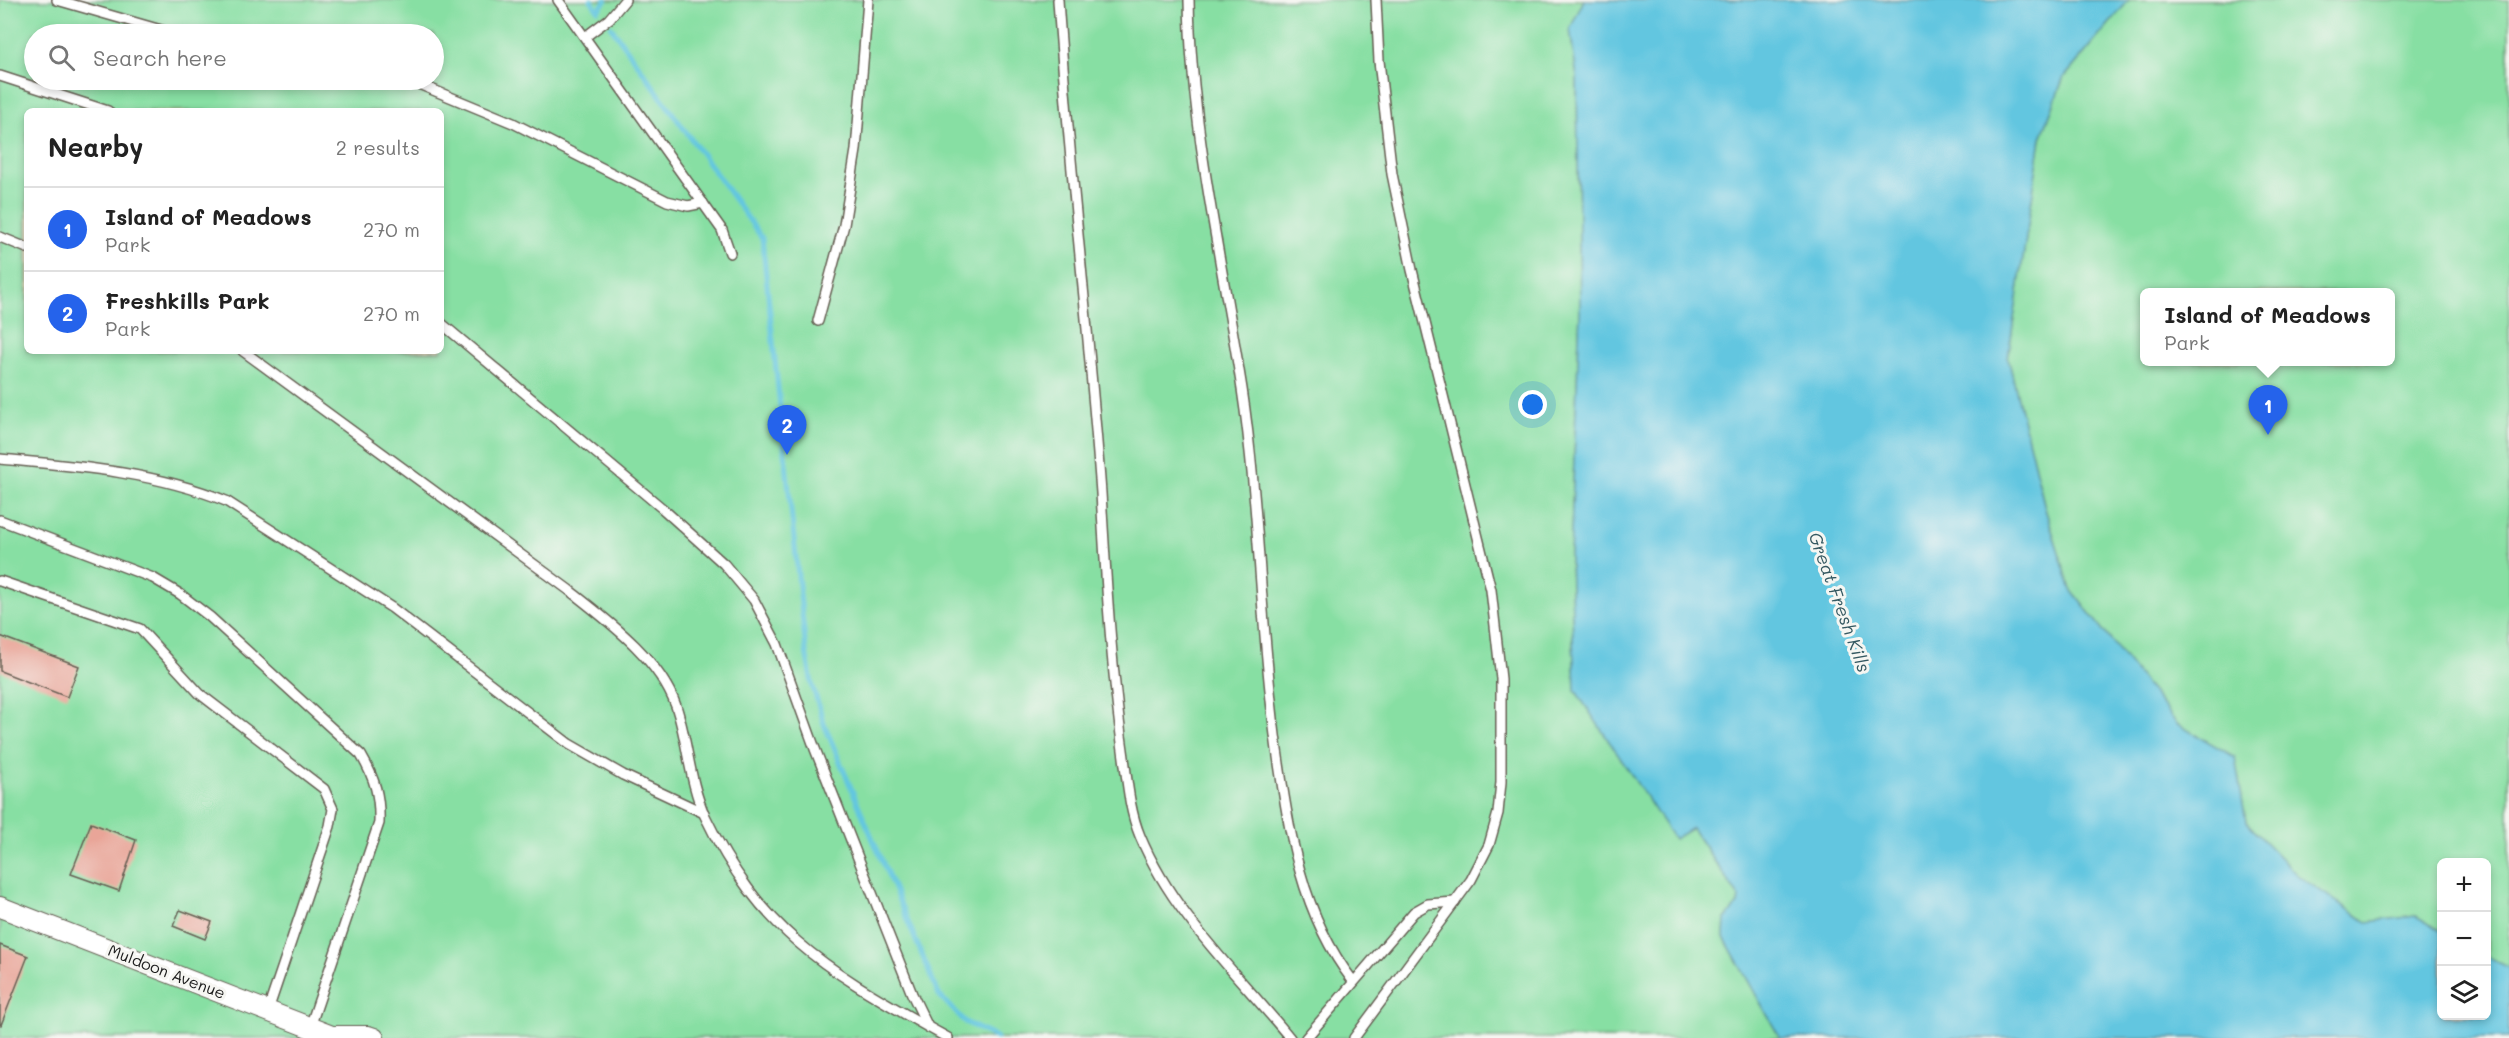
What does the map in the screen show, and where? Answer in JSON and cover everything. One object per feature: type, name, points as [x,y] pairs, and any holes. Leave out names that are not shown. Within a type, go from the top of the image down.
[{"type":"street","name":"Muldoon Avenue","points":[[0,907],[335,1037],[368,1035],[374,1038]]},
{"type":"lane","points":[[57,0],[140,24]]},
{"type":"lane","points":[[558,0],[722,230],[730,253]]},
{"type":"lane","points":[[585,37],[609,19],[625,0]]},
{"type":"lane","points":[[818,321],[844,225],[855,161],[868,0]]},
{"type":"lane","points":[[1058,0],[1066,117],[1091,353],[1112,655],[1129,794],[1139,834],[1182,909],[1247,990],[1290,1038]]},
{"type":"lane","points":[[1189,0],[1196,99],[1242,390],[1269,689],[1288,823],[1311,908],[1337,961],[1353,981]]},
{"type":"lane","points":[[1354,1038],[1471,880],[1489,845],[1498,813],[1501,782],[1501,679],[1491,590],[1412,270],[1392,174],[1379,61],[1376,0]]},
{"type":"lane","points":[[0,76],[24,84]]},
{"type":"lane","points":[[43,90],[99,108]]},
{"type":"lane","points":[[433,90],[513,123],[667,201],[688,206],[703,203]]},
{"type":"lane","points":[[0,237],[24,247]]},
{"type":"lane","points":[[444,326],[663,509],[723,564],[754,600],[777,644],[848,836],[928,1027]]},
{"type":"lane","points":[[247,354],[569,590],[618,630],[656,672],[675,705],[704,813],[746,887],[798,944],[830,969],[948,1038]]},
{"type":"lane","points":[[0,459],[69,465],[145,477],[198,489],[226,501],[392,608],[569,744],[623,775],[704,813]]},
{"type":"lane","points":[[0,520],[153,578],[180,594],[245,649],[361,755],[374,777],[380,798],[379,823],[310,1027]]},
{"type":"lane","points":[[0,581],[140,629],[200,694],[314,779],[330,798],[333,809],[330,826],[268,1010]]},
{"type":"lane","points":[[1306,1038],[1414,912],[1438,901],[1455,902]]},
{"type":"green space","points":[[0,0],[1584,0],[1570,29],[1577,77],[1580,311],[1570,559],[1575,690],[1675,838],[1692,828],[1739,897],[1738,904],[1725,919],[1724,937],[1780,1038],[0,1038]]},
{"type":"green space","points":[[2129,0],[2509,0],[2509,968],[2491,958],[2491,858],[2437,858],[2437,929],[2416,916],[2367,922],[2297,875],[2246,822],[2234,757],[2177,724],[2071,590],[2046,512],[2008,358],[2041,138],[2063,79]]},
{"type":"water","name":"Great Fresh Kills","points":[[1584,0],[2129,0],[2063,79],[2041,138],[2008,358],[2046,512],[2071,590],[2177,724],[2235,757],[2246,822],[2297,875],[2367,922],[2416,916],[2437,929],[2437,1020],[2491,1020],[2491,958],[2509,968],[2509,1038],[1780,1038],[1724,937],[1725,919],[1738,904],[1739,897],[1692,828],[1674,839],[1575,690],[1570,559],[1580,311],[1577,77],[1570,29]]},
{"type":"building","points":[[0,636],[79,666],[67,697],[0,671]]},
{"type":"building","points":[[91,823],[136,840],[119,891],[71,874]]},
{"type":"building","points":[[180,910],[212,922],[205,939],[173,926]]},
{"type":"building","points":[[0,945],[28,956],[1,1025],[0,1025]]},
{"type":"waterway","points":[[591,0],[598,10],[606,0]]},
{"type":"waterway","points":[[611,27],[762,238],[806,651],[812,684],[824,724],[939,995],[965,1022],[997,1038]]},
{"type":"place","name":"Island of Meadows","points":[[2268,435]]},
{"type":"place","name":"Freshkills Park","points":[[787,455]]}]
